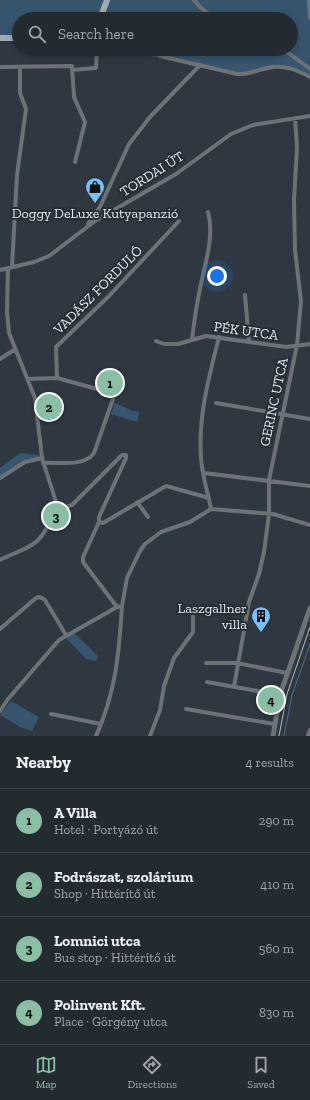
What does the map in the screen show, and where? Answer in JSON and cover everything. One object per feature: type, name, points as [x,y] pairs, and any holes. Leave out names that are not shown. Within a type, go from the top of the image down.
[{"type":"main road","points":[[103,12],[107,0]]},
{"type":"main road","points":[[0,38],[12,38]]},
{"type":"street","points":[[194,0],[206,12]]},
{"type":"street","points":[[309,0],[310,18]]},
{"type":"street","points":[[72,70],[96,68],[97,56]]},
{"type":"street","points":[[160,56],[242,74],[270,67],[282,66],[310,77]]},
{"type":"street","points":[[292,56],[310,69]]},
{"type":"street","points":[[0,67],[70,65],[72,70],[74,97],[85,122],[75,162]]},
{"type":"street","points":[[82,232],[100,207],[129,144],[150,117],[200,65]]},
{"type":"street","points":[[0,560],[34,545],[47,529],[57,506],[42,458],[35,398],[28,379],[14,350],[8,324],[10,268],[17,175],[26,109],[20,93],[20,67]]},
{"type":"street","name":"TORDAI ÚT","points":[[0,270],[34,262],[49,256],[99,218],[176,174],[231,134],[254,125],[310,116]]},
{"type":"street","name":"GERINC UTCA","points":[[234,687],[237,663],[249,602],[263,560],[269,514],[269,482],[298,345],[301,301],[294,250],[297,147],[295,118]]},
{"type":"street","points":[[192,340],[208,254],[210,222],[208,212]]},
{"type":"street","name":"VADÁSZ FORDULÓ","points":[[57,378],[56,347],[109,296],[179,221]]},
{"type":"street","points":[[245,295],[249,342]]},
{"type":"street","name":"PÉK UTCA","points":[[156,341],[172,345],[206,336],[286,347],[310,344]]},
{"type":"street","points":[[212,509],[201,458],[203,402],[219,337]]},
{"type":"street","points":[[0,359],[14,350]]},
{"type":"street","points":[[28,379],[57,378],[108,392],[112,396],[112,403],[94,453],[90,458],[82,462],[43,462]]},
{"type":"street","points":[[216,403],[310,419]]},
{"type":"street","points":[[57,506],[66,507],[72,505],[122,455],[126,455],[126,458],[98,518],[99,522],[82,559],[120,606]]},
{"type":"street","points":[[0,478],[25,462],[42,458]]},
{"type":"street","points":[[204,473],[310,486]]},
{"type":"street","points":[[99,522],[103,522],[166,486],[209,498]]},
{"type":"street","points":[[137,502],[148,517]]},
{"type":"street","points":[[96,736],[101,724],[118,664],[120,606],[127,578],[145,544],[161,532],[190,522],[212,509],[269,514],[310,525]]},
{"type":"street","points":[[0,629],[36,598],[40,597],[45,600],[66,635]]},
{"type":"street","points":[[0,711],[54,645],[66,635],[120,606]]},
{"type":"street","points":[[273,736],[280,695],[310,608]]},
{"type":"street","points":[[150,736],[160,710],[164,686],[174,658],[193,632],[193,616]]},
{"type":"street","points":[[206,663],[237,663],[287,673]]},
{"type":"street","points":[[207,682],[280,695]]},
{"type":"street","points":[[186,709],[274,724]]},
{"type":"street","points":[[51,714],[101,724]]},
{"type":"street","points":[[308,736],[310,730]]},
{"type":"shaded area","points":[[0,0],[310,0],[310,77],[282,66],[242,74],[200,64],[149,56],[298,56],[298,12],[12,12],[12,38],[0,38]]},
{"type":"shaded area","points":[[115,403],[139,412],[137,422],[111,414]]},
{"type":"shaded area","points":[[20,453],[38,455],[38,457],[0,476],[0,468]]},
{"type":"shaded area","points":[[74,633],[98,656],[96,661],[86,659],[66,638]]},
{"type":"shaded area","points":[[11,701],[39,717],[32,731],[22,728],[0,715]]},
{"type":"waterway","points":[[284,736],[292,695],[310,644]]},
{"type":"tram line","points":[[279,736],[287,694],[310,627]]},
{"type":"place","name":"Doggy DeLuxe Kutyapanzió","points":[[95,204]]},
{"type":"place","name":"A Villa","points":[[110,383]]},
{"type":"place","name":"Fodrászat, szolárium","points":[[49,407]]},
{"type":"place","name":"Lomnici utca","points":[[56,516]]},
{"type":"place","name":"Laszgallner villa","points":[[261,633]]},
{"type":"place","name":"Polinvent Kft.","points":[[271,700]]}]
